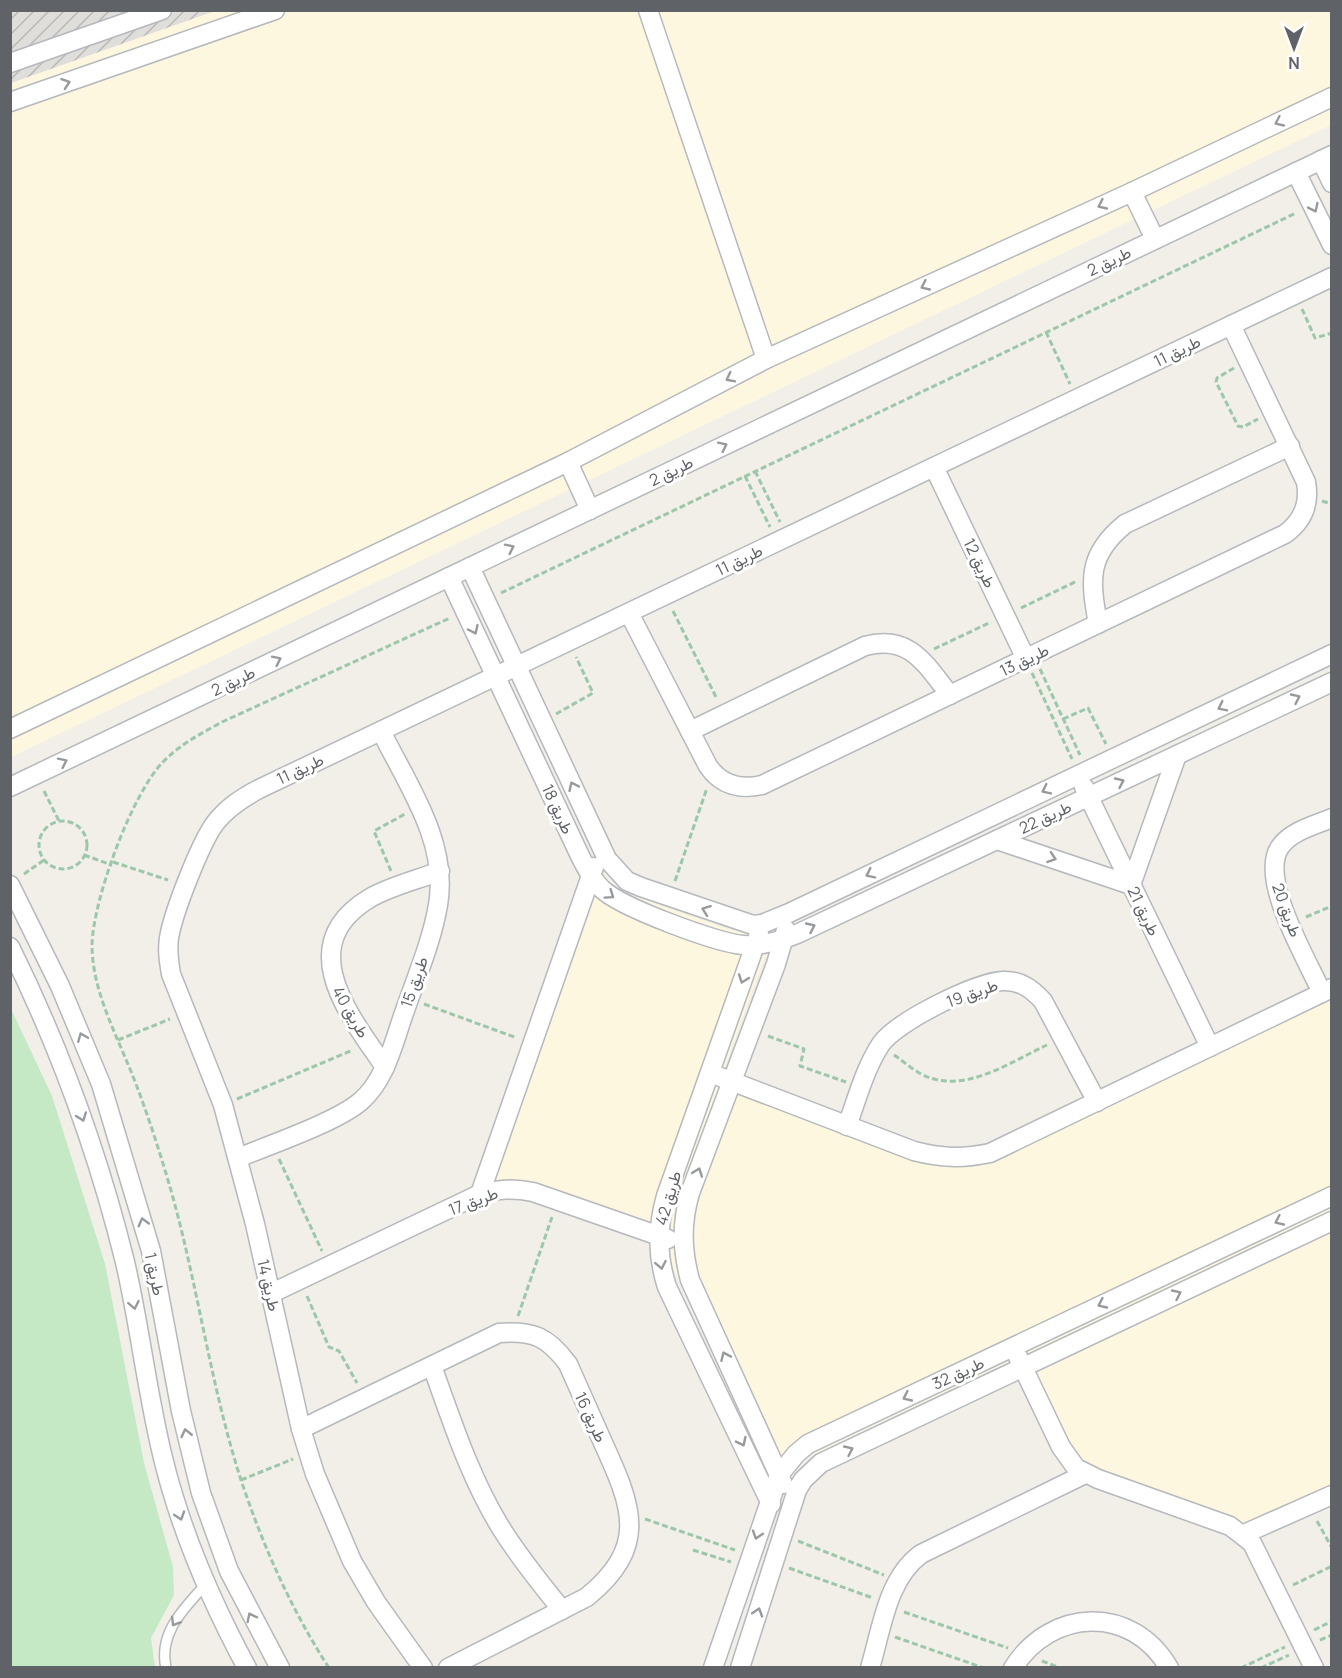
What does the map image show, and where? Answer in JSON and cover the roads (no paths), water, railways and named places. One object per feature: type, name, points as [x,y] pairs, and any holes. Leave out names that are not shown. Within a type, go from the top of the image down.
[{"type":"street","points":[[10,63],[162,10]]},
{"type":"street","points":[[10,102],[275,10]]},
{"type":"street","points":[[648,10],[766,359]]},
{"type":"street","points":[[10,729],[568,462],[766,359],[1132,192],[1332,97]]},
{"type":"street","points":[[1326,157],[1332,183]]},
{"type":"street","name":"طريق 2","points":[[11,788],[1326,157]]},
{"type":"street","points":[[1296,172],[1332,245]]},
{"type":"street","points":[[1132,192],[1155,239]]},
{"type":"street","name":"طريق 11","points":[[187,886],[205,840],[227,810],[259,789],[1332,277]]},
{"type":"street","name":"طريق 13","points":[[690,731],[713,772],[730,785],[751,788],[762,785],[1030,658],[1285,534],[1296,526],[1305,510],[1308,496],[1304,475],[1231,325]]},
{"type":"street","points":[[1098,624],[1092,588],[1093,568],[1100,550],[1110,536],[1125,524],[1290,446]]},
{"type":"street","points":[[568,462],[590,510]]},
{"type":"street","name":"طريق 12","points":[[934,467],[1030,658]]},
{"type":"street","name":"طريق 18","points":[[470,567],[607,859],[627,881],[734,920],[762,924]]},
{"type":"street","name":"طريق 18","points":[[449,577],[591,875],[601,888],[615,899],[633,907],[723,941],[755,945]]},
{"type":"street","points":[[629,612],[690,731],[864,646],[879,642],[894,643],[919,657],[950,695]]},
{"type":"street","name":"طريق 22","points":[[762,924],[1332,654]]},
{"type":"street","name":"طريق 22","points":[[755,945],[784,939],[1332,682]]},
{"type":"street","name":"طريق 15","points":[[238,1158],[346,1111],[359,1103],[379,1081],[409,998],[434,921],[440,872],[436,848],[419,807],[381,731]]},
{"type":"street","points":[[997,840],[1131,885],[1177,755]]},
{"type":"street","name":"طريق 21","points":[[1083,773],[1088,796],[1210,1047]]},
{"type":"street","name":"طريق 20","points":[[1327,991],[1291,924],[1275,884],[1276,855],[1287,840],[1332,818]]},
{"type":"street","points":[[480,1194],[601,845]]},
{"type":"street","name":"طريق 40","points":[[385,1067],[347,1012],[333,982],[330,962],[333,942],[342,923],[356,908],[372,897],[440,872]]},
{"type":"street","name":"طريق 1","points":[[15,881],[101,1084],[151,1251],[181,1411],[201,1492],[229,1571],[279,1668]]},
{"type":"street","name":"طريق 14","points":[[187,886],[170,935],[168,953],[171,974],[223,1105],[272,1293],[308,1453],[332,1518],[352,1561],[376,1602],[423,1668]]},
{"type":"street","name":"طريق 42","points":[[789,913],[784,939],[690,1193],[685,1210],[683,1244],[690,1280],[793,1505]]},
{"type":"street","name":"طريق 42","points":[[762,924],[666,1196],[658,1236],[667,1287],[784,1533]]},
{"type":"street","name":"طريق 1","points":[[10,947],[67,1074],[102,1178],[132,1294],[163,1458],[184,1530],[206,1584],[247,1668]]},
{"type":"street","name":"طريق 19","points":[[847,1126],[880,1045],[890,1033],[932,1008],[1003,981],[1018,982],[1032,989],[1043,1001],[1097,1102]]},
{"type":"street","points":[[710,1072],[914,1151],[939,1158],[964,1159],[990,1153],[1327,991]]},
{"type":"street","name":"طريق 17","points":[[272,1293],[480,1194],[498,1189],[516,1188],[683,1244]]},
{"type":"street","name":"طريق 32","points":[[713,1668],[779,1475],[796,1454],[808,1444],[1332,1196]]},
{"type":"street","name":"طريق 32","points":[[740,1668],[793,1505],[803,1480],[821,1463],[1332,1221]]},
{"type":"street","name":"طريق 16","points":[[301,1429],[499,1333],[524,1332],[539,1336],[556,1348],[568,1364],[625,1490],[630,1514],[628,1539],[620,1562],[606,1582],[587,1597],[448,1668]]},
{"type":"street","points":[[1013,1347],[1061,1447],[1076,1468],[1085,1474],[1244,1534],[1259,1554],[1314,1668]]},
{"type":"street","points":[[432,1366],[477,1482],[496,1518],[529,1569],[562,1610]]},
{"type":"street","points":[[870,1668],[896,1580],[907,1565],[921,1554],[1085,1474]]},
{"type":"street","points":[[1244,1534],[1332,1495]]},
{"type":"street","points":[[1018,1660],[1038,1638],[1056,1628],[1076,1622],[1097,1621],[1118,1624],[1133,1631],[1159,1652],[1169,1668]]},
{"type":"lane","points":[[166,1668],[166,1642],[174,1621],[206,1584]]}]
